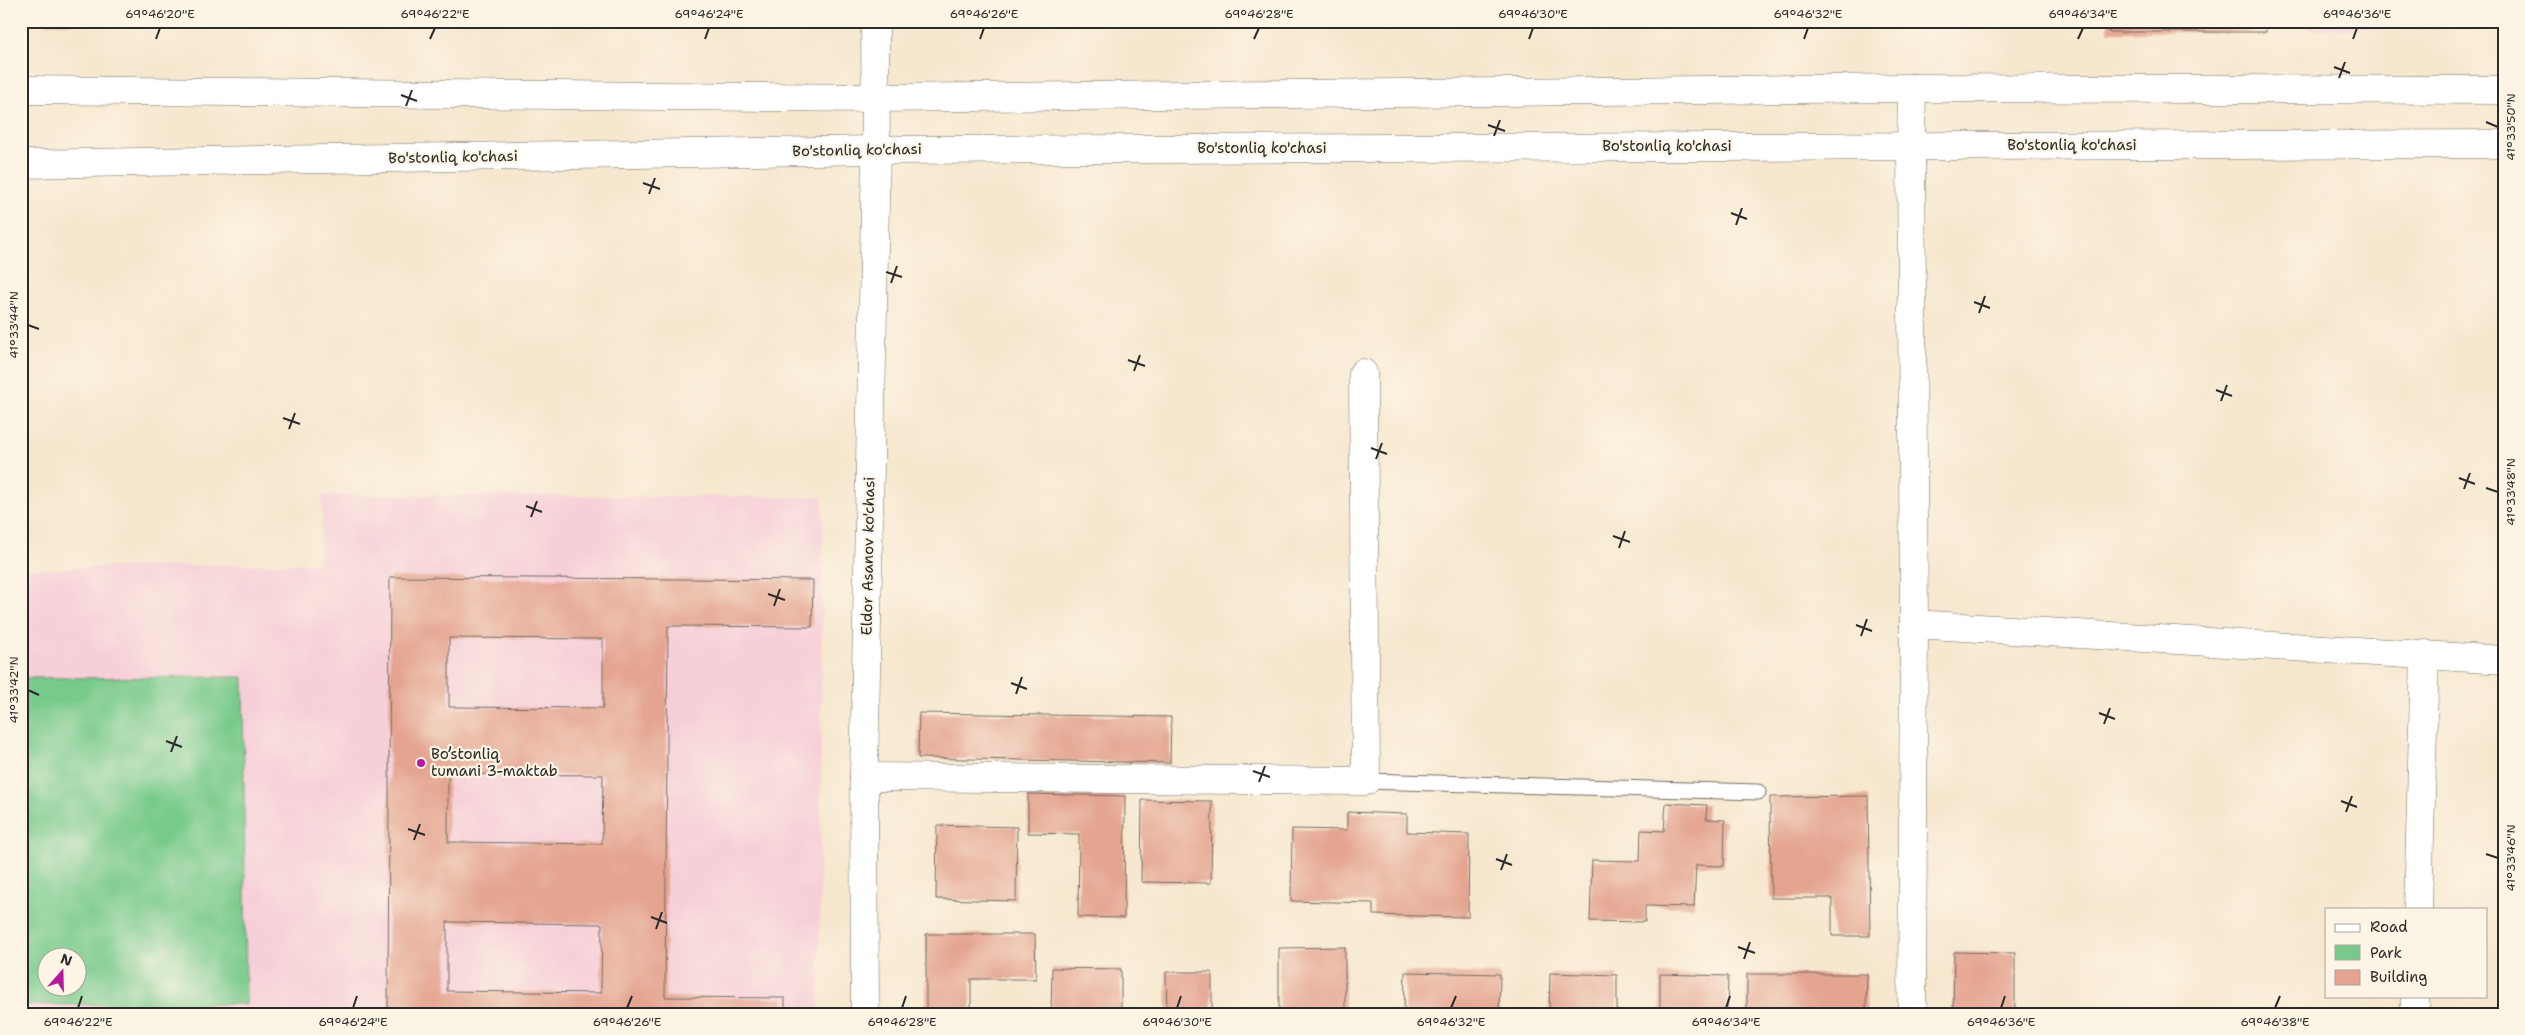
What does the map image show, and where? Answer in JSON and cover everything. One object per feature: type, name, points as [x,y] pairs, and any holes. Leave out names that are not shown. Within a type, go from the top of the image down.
[{"type":"street","name":"Eldor Asanov ko'chasi","points":[[865,1014],[864,777],[876,150],[874,21]]},
{"type":"street","points":[[1912,88],[1914,624],[1912,1014]]},
{"type":"street","points":[[21,90],[876,98],[1912,88],[2504,90]]},
{"type":"street","name":"Bo'stonliq ko'chasi","points":[[21,164],[876,150],[2504,144]]},
{"type":"street","points":[[864,777],[1366,781],[1363,373]]},
{"type":"street","points":[[1914,624],[2504,660]]},
{"type":"street","points":[[2418,908],[2425,654]]},
{"type":"street","points":[[2415,998],[2415,1014]]},
{"type":"lane","points":[[1366,781],[1758,792]]},
{"type":"shaded area","points":[[2307,21],[2504,21],[2504,28],[2308,29]]},
{"type":"shaded area","name":"Bo’stonliq tumani 3-maktab","points":[[323,495],[823,497],[819,1014],[21,1014],[21,569],[319,563]]},
{"type":"green space","points":[[243,677],[246,1004],[21,1005],[21,678]]},
{"type":"building","points":[[43,21],[105,21],[105,25],[43,23]]},
{"type":"building","points":[[2108,21],[2266,21],[2266,32],[2108,32]]},
{"type":"building","points":[[390,577],[813,580],[812,627],[668,626],[665,997],[785,998],[785,1014],[388,1014]],"holes":[[[449,638],[603,639],[603,708],[449,707]],[[448,774],[603,775],[602,844],[448,842]],[[447,922],[602,924],[601,993],[447,991]]]},
{"type":"building","points":[[919,713],[1171,717],[1170,763],[918,758]]},
{"type":"building","points":[[1028,794],[1125,796],[1124,918],[1078,917],[1079,834],[1028,833]]},
{"type":"building","points":[[1868,796],[1870,936],[1832,936],[1832,898],[1771,898],[1770,797]]},
{"type":"building","points":[[1142,800],[1212,801],[1211,883],[1141,882]]},
{"type":"building","points":[[1666,803],[1707,805],[1706,819],[1725,820],[1724,866],[1696,865],[1694,907],[1645,906],[1645,922],[1590,921],[1592,860],[1640,861],[1641,830],[1664,831]]},
{"type":"building","points":[[1347,812],[1407,814],[1407,832],[1469,834],[1468,917],[1373,915],[1373,903],[1291,901],[1292,829],[1347,830]]},
{"type":"building","points":[[937,825],[1017,827],[1016,901],[936,899]]},
{"type":"building","points":[[926,934],[1035,934],[1036,979],[971,979],[971,1014],[926,1014]]},
{"type":"building","points":[[1345,947],[1345,1014],[1279,1014],[1279,948]]},
{"type":"building","points":[[1954,952],[2015,953],[2015,1014],[1953,1014]]},
{"type":"building","points":[[1052,968],[1121,969],[1121,1014],[1051,1014]]},
{"type":"building","points":[[1166,972],[1212,972],[1212,1014],[1167,1014]]},
{"type":"building","points":[[1405,972],[1500,974],[1499,1014],[1404,1014]]},
{"type":"building","points":[[1550,973],[1617,975],[1617,1014],[1549,1014]]},
{"type":"building","points":[[1660,974],[1728,976],[1727,1014],[1660,1014]]},
{"type":"building","points":[[1747,974],[1867,974],[1866,1014],[1747,1014]]},
{"type":"place","name":"Bo’stonliq tumani 3-maktab","points":[[421,763]]}]
